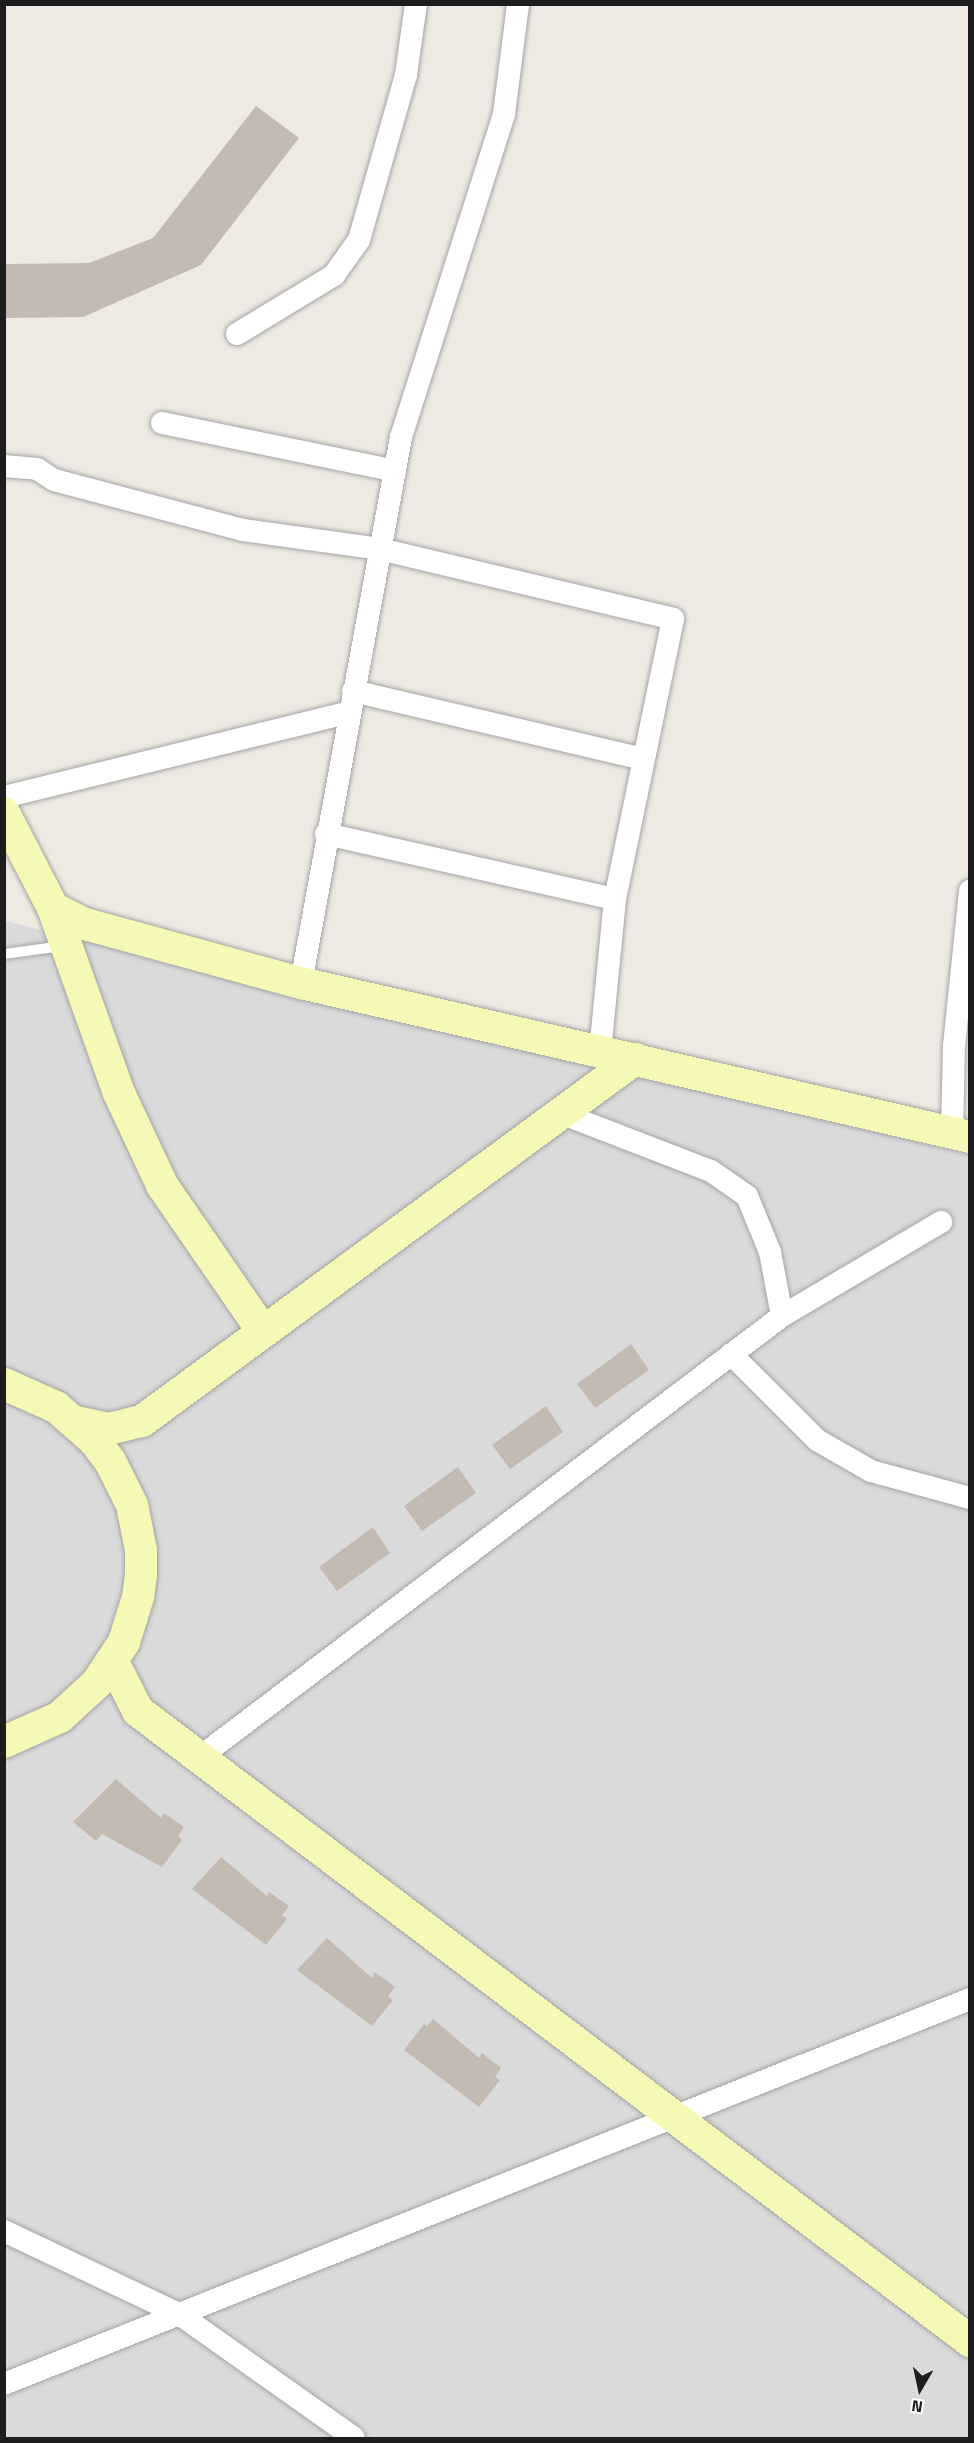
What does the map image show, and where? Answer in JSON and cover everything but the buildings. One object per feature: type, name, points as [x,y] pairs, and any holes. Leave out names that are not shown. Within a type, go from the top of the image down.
[{"type":"street","points":[[237,334],[334,275],[359,240],[406,75],[416,4]]},
{"type":"street","points":[[301,983],[326,834],[401,437],[504,114],[518,4]]},
{"type":"street","points":[[162,423],[395,471]]},
{"type":"street","points":[[4,466],[37,469],[54,480],[243,530],[380,549],[673,619],[672,641],[643,759],[615,899],[600,1051]]},
{"type":"street","points":[[4,797],[351,701],[643,759]]},
{"type":"street","points":[[4,813],[53,908],[119,1093],[162,1185],[262,1330]]},
{"type":"street","points":[[326,834],[615,899]]},
{"type":"street","points":[[53,908],[85,924],[301,983],[960,1135],[954,1046],[969,891]]},
{"type":"street","points":[[76,1422],[108,1429],[142,1421],[262,1330],[563,1114],[635,1059]]},
{"type":"street","points":[[563,1114],[711,1171],[747,1196],[770,1252],[782,1316]]},
{"type":"street","points":[[200,1757],[782,1316],[941,1222]]},
{"type":"street","points":[[731,1354],[817,1440],[871,1471],[969,1498]]},
{"type":"street","points":[[4,1384],[35,1395],[76,1422],[105,1454],[123,1482],[138,1527],[141,1574],[132,1620],[113,1662],[79,1701],[39,1729],[4,1742]]},
{"type":"street","points":[[123,1482],[128,1447],[142,1421]]},
{"type":"street","points":[[113,1662],[138,1711],[969,2341]]},
{"type":"street","points":[[79,1701],[138,1711]]},
{"type":"street","points":[[4,2384],[672,2115],[969,2000]]},
{"type":"street","points":[[4,2231],[179,2314],[354,2439]]},
{"type":"lane","points":[[4,954],[67,946]]},
{"type":"shaded area","points":[[5,921],[969,1155],[969,2438],[5,2438]]}]
